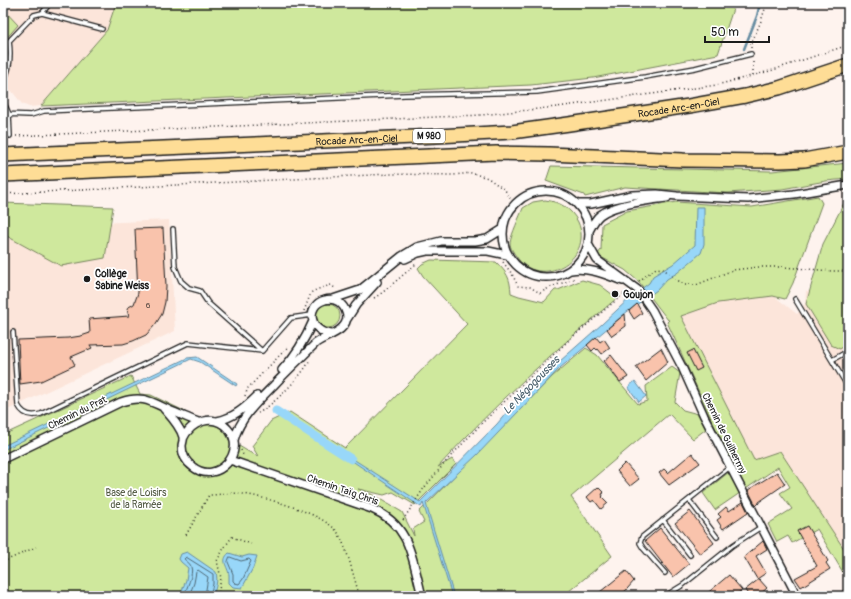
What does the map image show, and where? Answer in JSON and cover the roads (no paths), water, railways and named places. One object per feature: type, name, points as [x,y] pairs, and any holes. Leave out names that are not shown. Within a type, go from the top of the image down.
[{"type":"highway","name":"Rocade Arc-en-Ciel","points":[[3,155],[512,132],[745,96],[779,88],[848,65]]},
{"type":"highway","name":"Rocade Arc-en-Ciel","points":[[3,175],[488,154],[549,154],[683,160],[780,161],[804,160],[848,152]]},
{"type":"street","points":[[577,204],[591,204],[632,195],[657,194],[748,199],[794,194],[848,185]]},
{"type":"street","points":[[572,270],[585,254],[588,244],[589,231],[587,221],[577,204],[562,194],[545,191],[534,193],[523,198],[514,205],[506,216],[503,229],[503,240],[507,255],[513,264],[522,271],[536,277],[552,278],[581,268],[633,287]]},
{"type":"street","points":[[589,231],[597,218],[606,212],[640,202],[677,196]]},
{"type":"street","points":[[234,440],[242,420],[258,398],[294,356],[307,336],[313,310],[316,304],[321,301],[348,295],[360,290],[402,256],[417,247],[441,241],[483,240],[503,229]]},
{"type":"street","name":"Chemin de Guilhermy","points":[[588,244],[597,260],[633,287],[646,300],[652,310],[682,366],[704,416],[797,596]]},
{"type":"street","points":[[217,421],[228,429],[234,440],[235,447],[230,460],[225,466],[218,471],[201,472],[188,462],[184,455],[182,447],[183,439],[189,429],[198,422],[204,420],[217,421],[231,417],[258,398],[316,343],[342,329],[356,305],[374,284],[401,262],[418,253],[426,251],[488,251],[507,255]]},
{"type":"street","points":[[333,299],[344,306],[347,319]]},
{"type":"street","points":[[312,318],[315,326],[320,331],[332,334]]},
{"type":"street","name":"Chemin du Prat","points":[[3,459],[130,399],[147,399],[198,422]]},
{"type":"street","name":"Chemin du Prat","points":[[162,407],[177,425],[183,439]]},
{"type":"street","name":"Chemin Taïg Chris","points":[[230,460],[372,509],[385,515],[397,525],[404,534],[422,596]]},
{"type":"lane","points":[[42,13],[48,3]]},
{"type":"lane","points":[[3,82],[8,70],[11,55],[9,41],[34,15],[42,13],[102,30]]},
{"type":"lane","points":[[3,114],[31,115],[44,111],[129,107],[412,95],[537,92],[645,77],[695,68],[751,54]]},
{"type":"lane","points":[[3,101],[10,114],[10,136]]},
{"type":"lane","points":[[174,229],[175,267],[181,281],[189,288],[200,291],[208,303],[262,351]]},
{"type":"lane","points":[[795,299],[847,384]]},
{"type":"lane","points":[[262,351],[291,318],[303,316],[312,318]]},
{"type":"lane","points":[[13,332],[18,405],[21,411],[28,415],[35,416],[188,343],[262,351]]},
{"type":"lane","points":[[832,360],[848,351]]},
{"type":"lane","points":[[665,573],[643,548],[640,543],[642,537],[730,467]]},
{"type":"lane","points":[[689,500],[717,537]]},
{"type":"lane","points":[[664,520],[690,555]]},
{"type":"lane","points":[[664,596],[683,585],[733,545],[761,527]]},
{"type":"water","points":[[696,207],[704,207],[704,244],[701,253],[677,273],[667,279],[657,290],[628,311],[560,368],[477,455],[426,503],[454,596],[452,596],[423,503],[421,507],[291,420],[275,412],[277,410],[420,502],[497,424],[513,405],[551,369],[632,296],[649,283],[653,276],[673,264],[695,245]]},
{"type":"water","points":[[197,357],[237,384],[236,386],[200,362],[191,359],[3,450],[3,446],[187,358]]},
{"type":"water","points":[[635,381],[646,396],[639,402],[628,387]]},
{"type":"water","points":[[187,552],[216,572],[217,578],[213,596],[180,596],[186,580],[188,568],[179,559],[181,554]]},
{"type":"water","points":[[229,553],[242,557],[249,555],[257,556],[253,568],[242,588],[233,587],[229,583],[229,575],[225,564],[225,559]]},
{"type":"waterway","name":"Le Négogousses","points":[[744,49],[757,16],[760,3]]},
{"type":"waterway","points":[[276,411],[351,459]]},
{"type":"place","name":"Collège Sabine Weiss","points":[[87,279]]},
{"type":"place","name":"Goujon","points":[[615,294]]},
{"type":"park label","name":"Base de Loisirs de la Ramée","points":[[136,498]]}]
